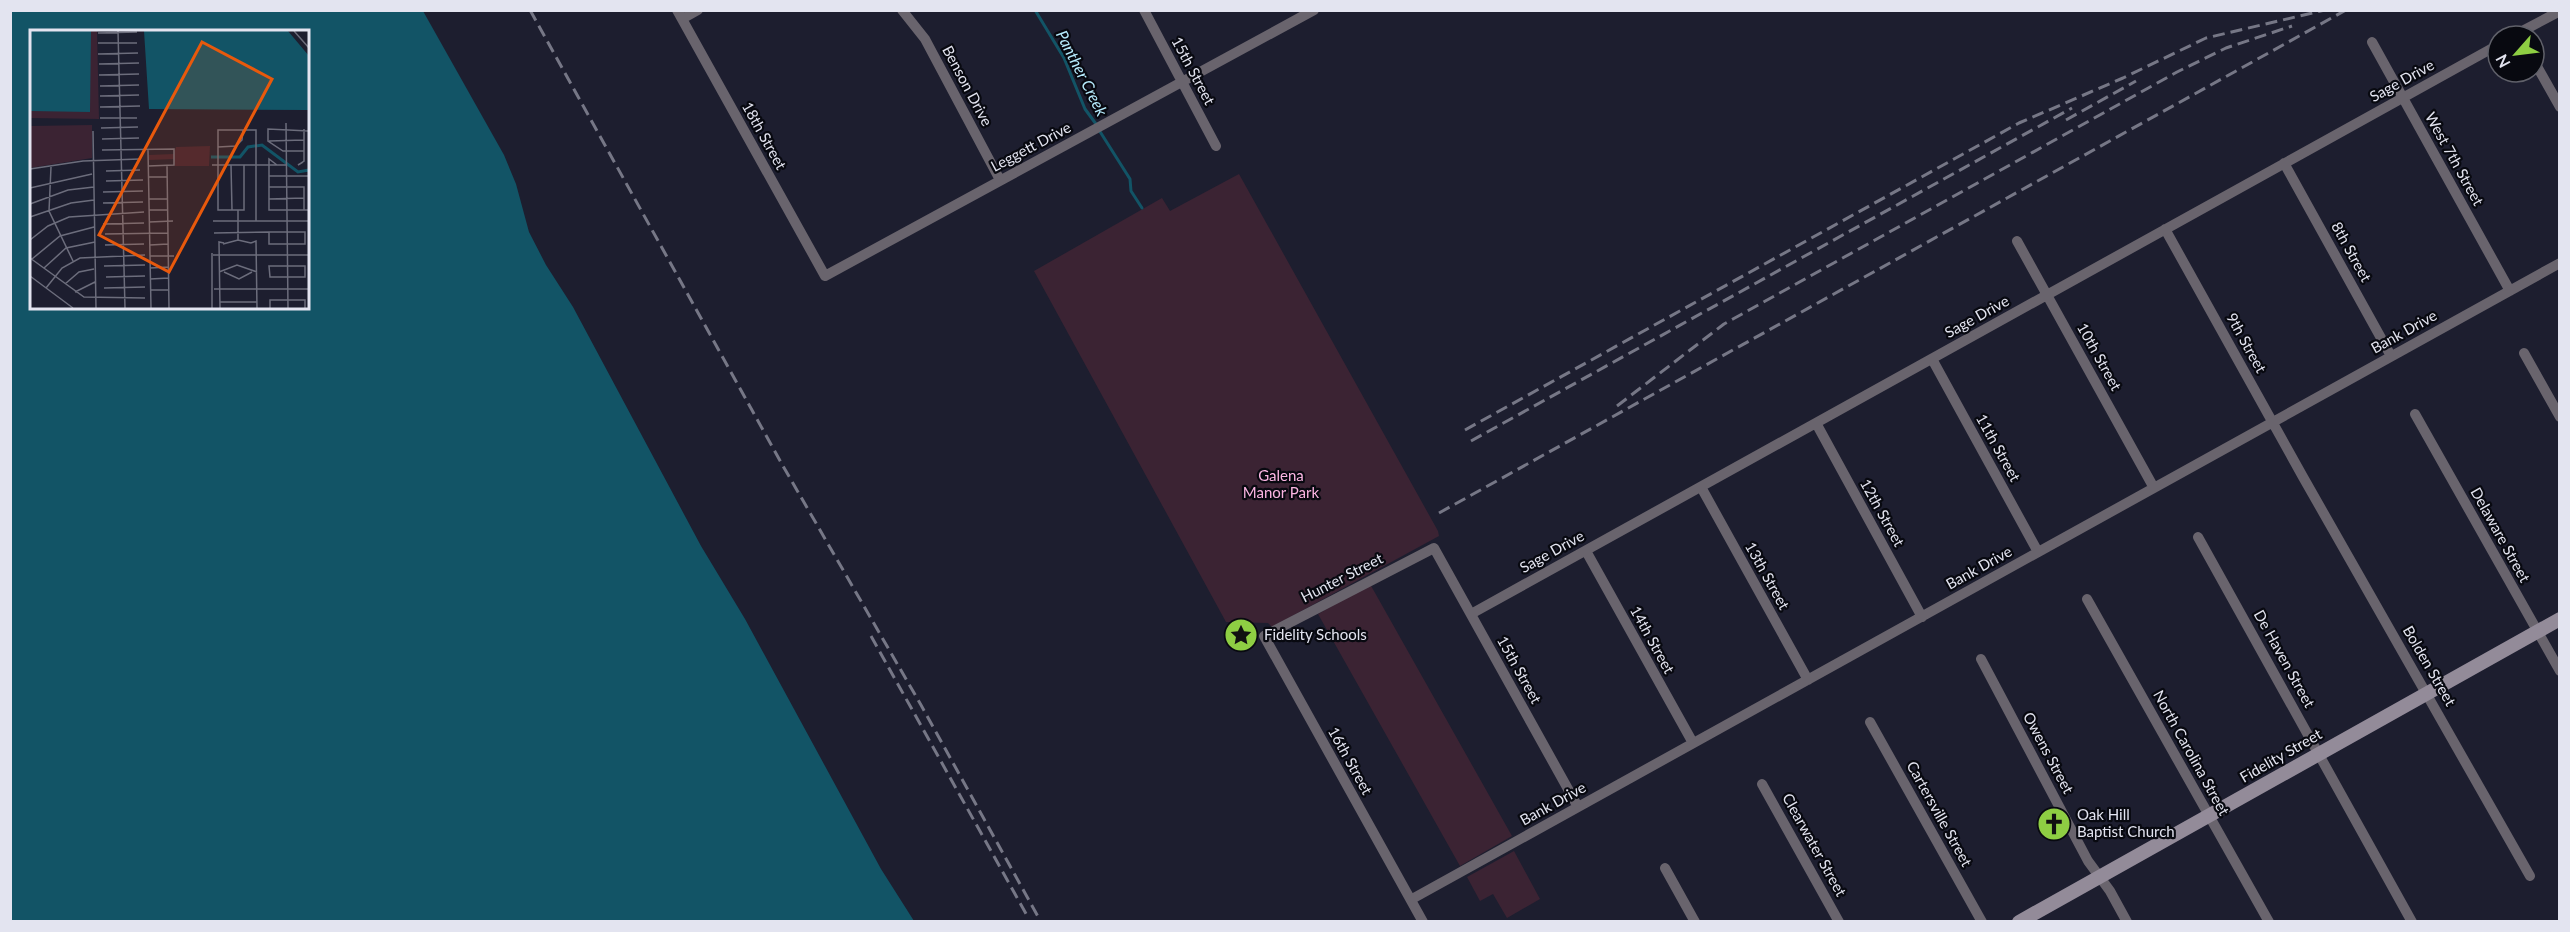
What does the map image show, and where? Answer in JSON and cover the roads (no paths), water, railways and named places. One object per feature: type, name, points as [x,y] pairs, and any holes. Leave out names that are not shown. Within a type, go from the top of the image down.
[{"type":"main road","name":"Fidelity Street","points":[[2019,921],[2559,619]]},
{"type":"street","points":[[679,15],[698,10]]},
{"type":"street","name":"Benson Drive","points":[[902,10],[925,39],[1000,180]]},
{"type":"street","name":"15th Street","points":[[1144,10],[1216,146]]},
{"type":"street","name":"Leggett Drive","points":[[825,276],[1314,10]]},
{"type":"street","points":[[2536,24],[2559,11]]},
{"type":"street","name":"18th Street","points":[[679,15],[825,276]]},
{"type":"street","name":"West 7th Street","points":[[2372,42],[2510,291]]},
{"type":"street","name":"Sage Drive","points":[[1471,614],[2486,52]]},
{"type":"street","points":[[2546,83],[2559,107]]},
{"type":"street","name":"8th Street","points":[[2284,163],[2391,356]]},
{"type":"street","name":"9th Street","points":[[2165,229],[2300,472]]},
{"type":"street","name":"10th Street","points":[[2017,240],[2154,488]]},
{"type":"street","name":"Bank Drive","points":[[1412,899],[2559,263]]},
{"type":"street","points":[[2524,353],[2559,417]]},
{"type":"street","name":"11th Street","points":[[1932,359],[2038,552]]},
{"type":"street","name":"Delaware Street","points":[[2415,414],[2559,671]]},
{"type":"street","name":"12th Street","points":[[1816,423],[1922,616]]},
{"type":"street","name":"Bolden Street","points":[[2300,472],[2530,876]]},
{"type":"street","name":"13th Street","points":[[1701,487],[1808,680]]},
{"type":"street","name":"De Haven Street","points":[[2198,537],[2412,921]]},
{"type":"street","name":"15th Street","points":[[1434,548],[1578,807]]},
{"type":"street","name":"Hunter Street","points":[[1264,636],[1434,548]]},
{"type":"street","name":"14th Street","points":[[1586,550],[1693,743]]},
{"type":"street","name":"North Carolina Street","points":[[2087,599],[2269,921]]},
{"type":"street","name":"16th Street","points":[[1264,636],[1423,921]]},
{"type":"street","name":"Owens Street","points":[[1980,659],[2088,861],[2127,921]]},
{"type":"street","name":"Cartersville Street","points":[[1870,722],[1982,921]]},
{"type":"street","name":"Clearwater Street","points":[[1762,784],[1839,921]]},
{"type":"street","points":[[1665,868],[1695,921]]},
{"type":"water","points":[[10,11],[423,11],[504,155],[516,184],[529,232],[546,265],[573,307],[701,546],[745,619],[881,869],[914,921],[11,921]]},
{"type":"waterway","name":"Panther Creek","points":[[1035,10],[1064,58],[1085,109],[1096,124]]},
{"type":"waterway","name":"Panther Creek","points":[[1099,130],[1130,179],[1131,191],[1142,208]]},
{"type":"railway","points":[[530,10],[783,466],[921,705],[1041,922]]},
{"type":"railway","points":[[1465,430],[2019,123],[2123,78],[2206,38],[2325,10]]},
{"type":"railway","points":[[1439,513],[2346,10]]},
{"type":"railway","points":[[1617,406],[1724,324],[2177,72],[2226,48],[2292,26]]},
{"type":"railway","points":[[2066,120],[2136,81]]},
{"type":"railway","points":[[1471,441],[2072,108]]},
{"type":"railway","points":[[871,636],[1029,919]]},
{"type":"place","name":"Fidelity Schools","points":[[1241,635]]},
{"type":"place","name":"Oak Hill Baptist Church","points":[[2054,824]]},
{"type":"park label","name":"Galena Manor Park","points":[[1281,484]]}]
